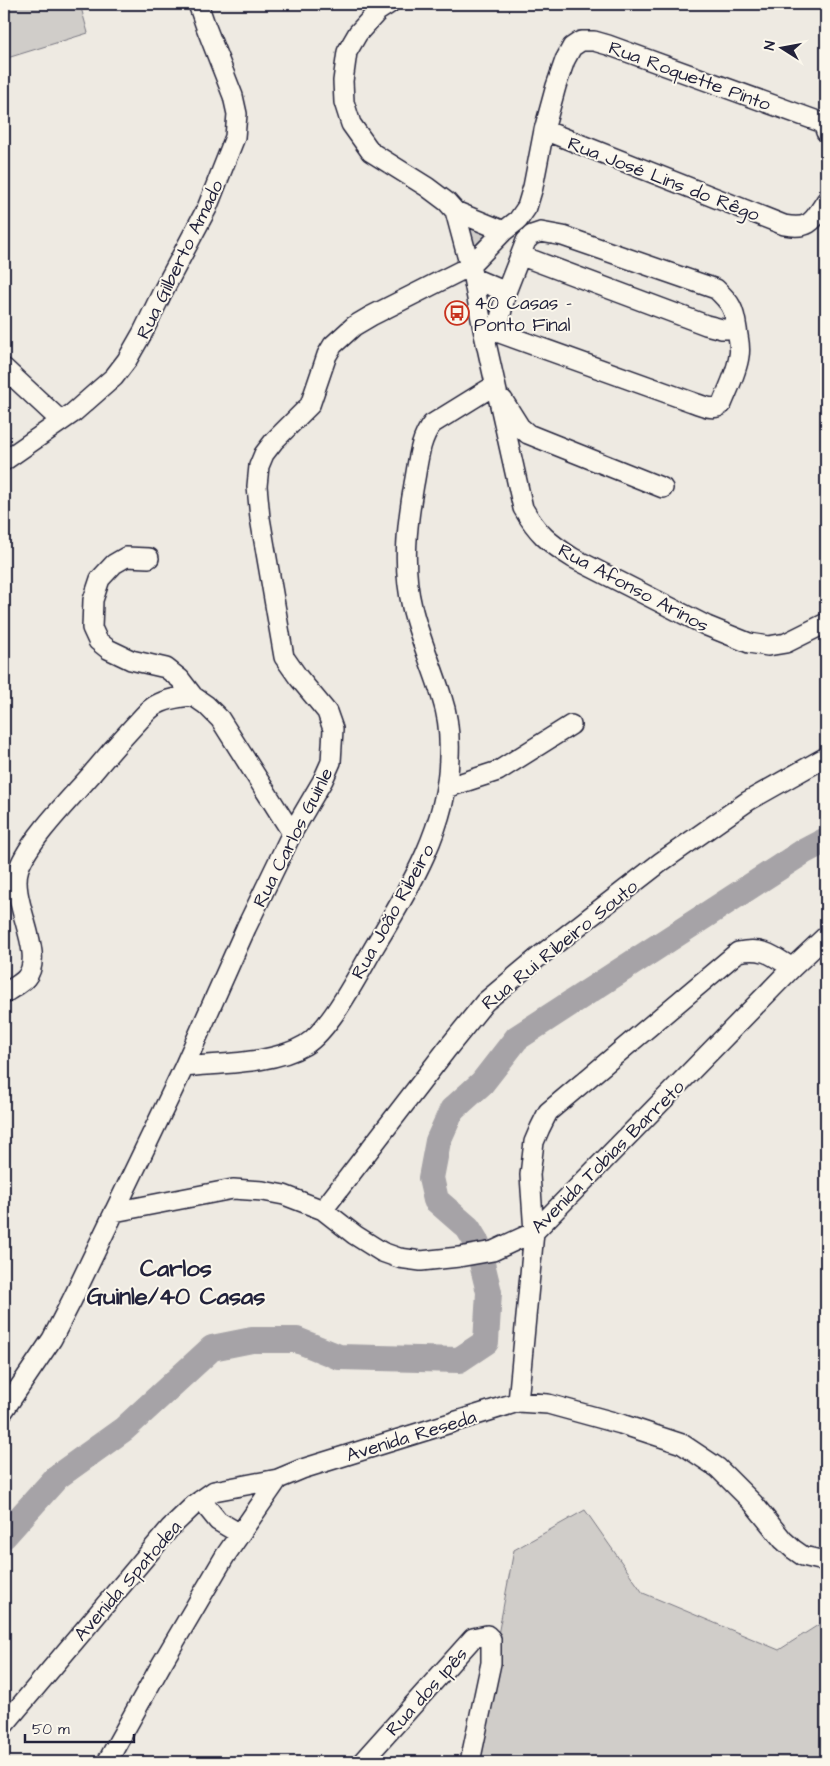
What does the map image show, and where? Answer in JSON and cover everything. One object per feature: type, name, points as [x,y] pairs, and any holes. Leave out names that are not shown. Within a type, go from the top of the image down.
[{"type":"street","name":"Rua Gilberto Amado","points":[[4,460],[61,421],[114,377],[127,360],[207,208],[235,137],[237,114],[233,96],[198,4]]},
{"type":"street","points":[[389,4],[378,11],[358,33],[347,52],[343,81],[344,102],[351,124],[371,152],[427,187],[447,202],[455,211],[504,231]]},
{"type":"street","name":"Rua Roquette Pinto","points":[[565,60],[572,47],[582,41],[594,41],[724,86],[824,127]]},
{"type":"street","name":"Rua Carlos Guinle","points":[[4,1410],[52,1338],[184,1067],[246,928],[292,833],[323,780],[331,762],[333,729],[327,712],[284,657],[260,518],[257,486],[259,466],[264,454],[274,441],[310,405],[327,355],[333,345],[354,326],[371,316],[471,272],[504,231],[518,220],[527,207],[533,187],[544,130],[565,60]]},
{"type":"street","name":"Rua José Lins do Rêgo","points":[[544,130],[784,225],[806,226],[814,219],[826,201]]},
{"type":"street","name":"Rua Afonso Arinos","points":[[455,211],[471,272],[523,508],[534,527],[554,546],[573,558],[698,621],[749,643],[768,646],[786,643],[826,623]]},
{"type":"street","points":[[548,232],[716,288],[734,308],[740,345],[739,356],[722,404],[718,408],[714,408],[497,332],[506,292],[522,256],[526,241],[532,235],[548,232]]},
{"type":"street","points":[[522,256],[706,325],[737,329]]},
{"type":"street","points":[[471,272],[506,292]]},
{"type":"street","points":[[4,368],[61,421]]},
{"type":"street","points":[[496,388],[520,427],[528,434],[663,488]]},
{"type":"street","name":"Rua João Ribeiro","points":[[184,1067],[278,1056],[305,1044],[316,1035],[332,1017],[396,912],[426,851],[440,816],[446,788],[449,758],[448,730],[443,699],[412,608],[407,584],[406,564],[410,511],[420,453],[426,432],[432,424],[496,388]]},
{"type":"street","points":[[149,558],[126,557],[114,564],[100,579],[93,600],[92,628],[98,641],[108,649],[131,660],[166,668],[180,679],[193,696],[206,705],[220,719],[292,833]]},
{"type":"street","points":[[4,994],[26,979],[32,966],[30,940],[19,901],[16,878],[20,866],[31,847],[114,748],[153,707],[176,697],[193,696]]},
{"type":"street","points":[[446,788],[498,771],[570,725]]},
{"type":"street","name":"Rua Rui Ribeiro Souto","points":[[324,1210],[485,1002],[541,955],[661,862],[748,800],[826,756]]},
{"type":"street","name":"Avenida Tobias Barreto","points":[[114,1212],[233,1189],[263,1191],[284,1195],[324,1210],[368,1244],[382,1252],[399,1258],[421,1261],[494,1251],[534,1232],[792,968],[826,936]]},
{"type":"street","points":[[518,1402],[534,1232],[531,1168],[534,1142],[548,1112],[738,952],[760,950],[774,956],[792,968]]},
{"type":"street","name":"Avenida Reseda","points":[[278,1479],[518,1402],[548,1404],[621,1424],[682,1444],[718,1468],[753,1503],[783,1540],[803,1556],[820,1560],[826,1559]]},
{"type":"street","points":[[107,1762],[225,1556],[278,1479]]},
{"type":"street","name":"Avenida Spatodea","points":[[4,1725],[170,1528],[201,1500],[214,1491],[278,1479]]},
{"type":"street","points":[[201,1500],[218,1521],[240,1534]]},
{"type":"street","name":"Rua dos Ipês","points":[[362,1762],[473,1638],[487,1636],[491,1639],[491,1663],[470,1762]]},
{"type":"shaded area","points":[[4,4],[80,4],[88,33],[4,59]]},
{"type":"shaded area","points":[[463,219],[494,235],[472,258]]},
{"type":"shaded area","points":[[585,1510],[643,1593],[779,1650],[826,1620],[826,1762],[474,1762],[514,1550]]},
{"type":"waterway","points":[[4,1536],[57,1477],[124,1429],[212,1348],[252,1340],[297,1340],[339,1357],[459,1360],[486,1342],[489,1292],[477,1243],[468,1228],[436,1200],[431,1178],[438,1141],[452,1110],[482,1083],[517,1038],[803,852],[826,840]]},
{"type":"place","name":"40 Casas - Ponto Final","points":[[457,313]]},
{"type":"district","name":"Carlos Guinle/40 Casas","points":[[176,1282]]}]
